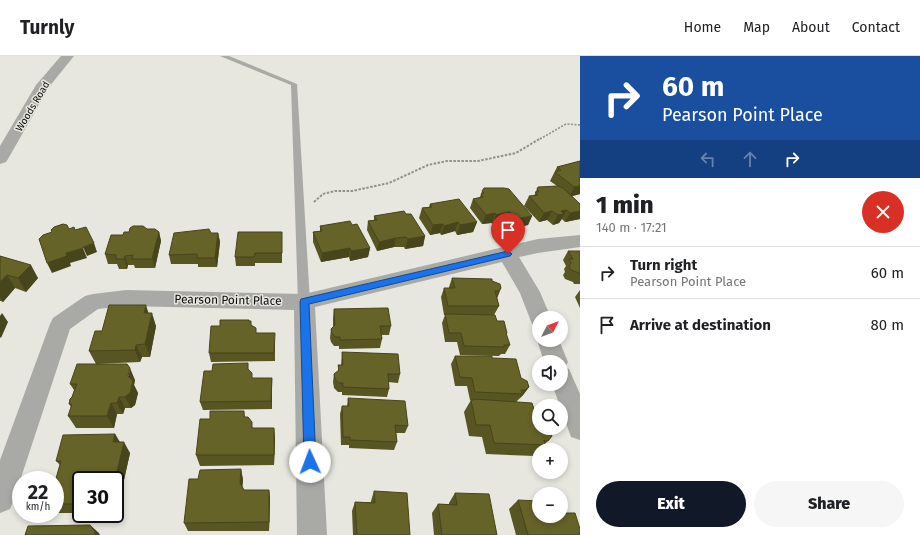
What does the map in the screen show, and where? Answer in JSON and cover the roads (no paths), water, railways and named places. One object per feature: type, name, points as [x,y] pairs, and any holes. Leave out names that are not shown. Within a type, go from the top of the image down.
[{"type":"street","name":"Woods Road","points":[[0,158],[43,85],[68,56]]},
{"type":"street","name":"Pearson Point Place","points":[[0,499],[61,324],[93,302],[126,298],[304,302],[538,246],[580,241]]},
{"type":"street","points":[[508,254],[530,292],[537,311]]},
{"type":"street","points":[[304,302],[312,535]]},
{"type":"street","points":[[566,391],[580,428]]},
{"type":"lane","points":[[223,56],[294,84],[304,302]]}]
